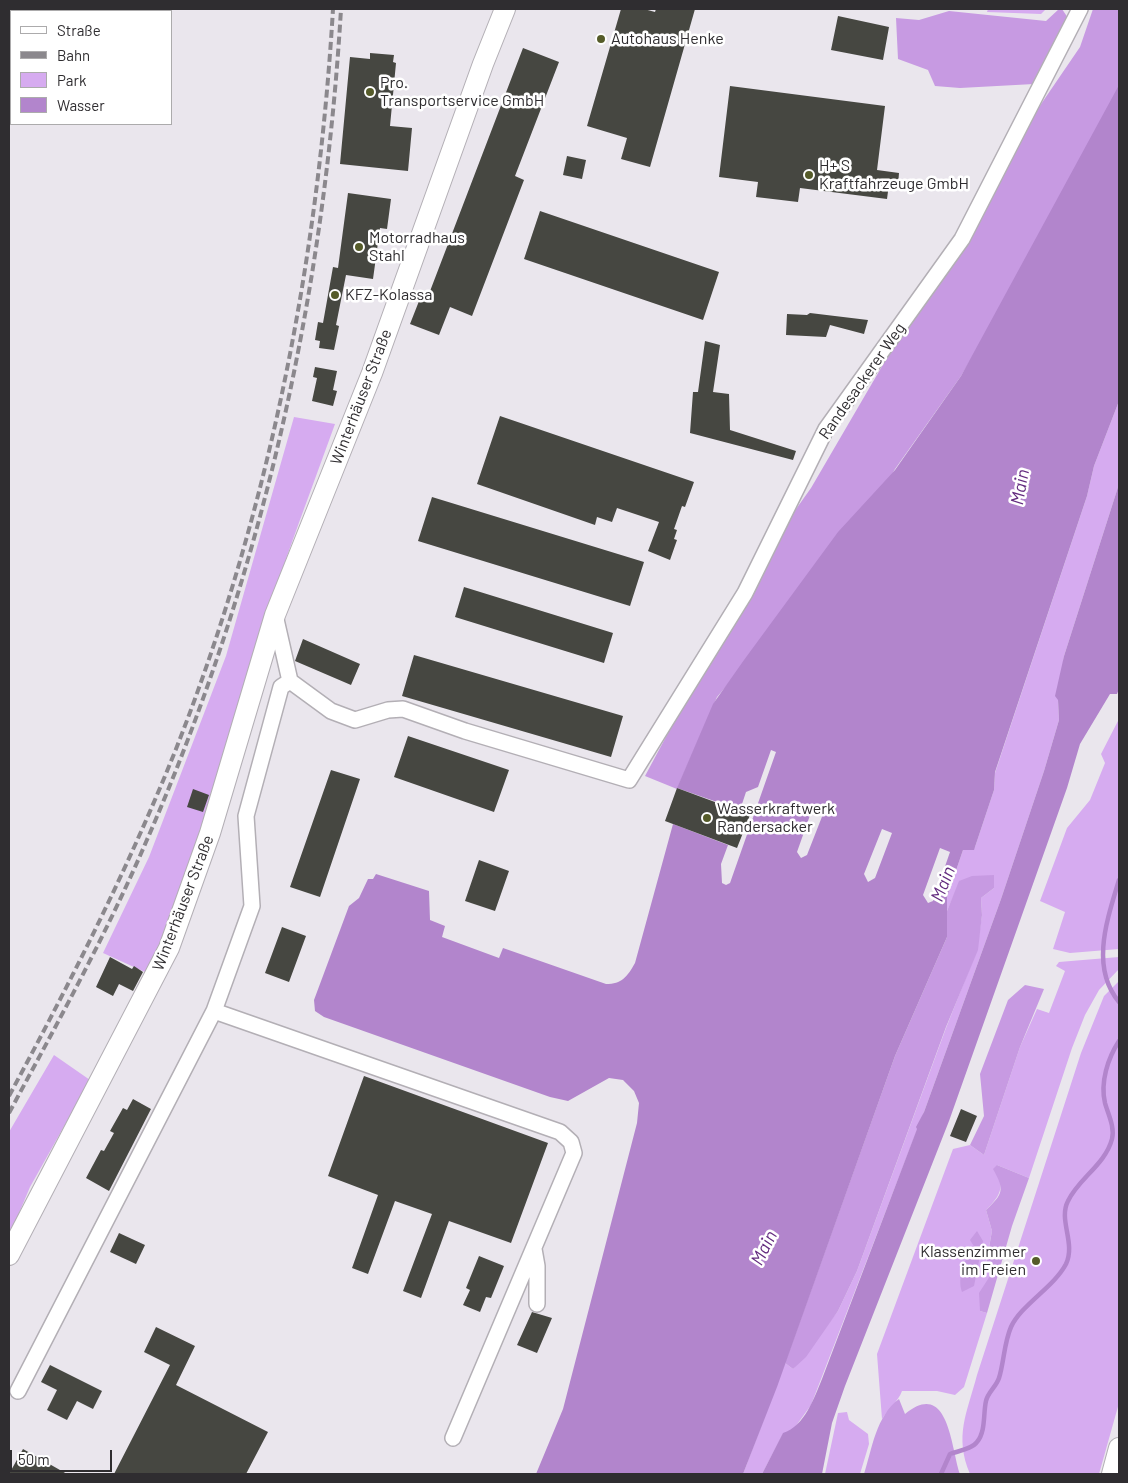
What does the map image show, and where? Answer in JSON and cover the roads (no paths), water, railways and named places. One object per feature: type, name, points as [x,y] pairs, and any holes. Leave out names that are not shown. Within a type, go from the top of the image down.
[{"type":"main road","name":"Winterhäuser Straße","points":[[9,1255],[169,948],[210,833],[275,615],[372,373],[483,64],[505,9]]},
{"type":"street","name":"Randesackerer Weg","points":[[290,680],[330,711],[355,720],[388,710],[403,709],[465,731],[629,780],[744,593],[826,429],[962,239],[1080,9]]},
{"type":"street","points":[[18,1391],[214,1011],[252,906],[246,816],[280,687],[290,680],[275,615]]},
{"type":"street","points":[[214,1011],[560,1132],[572,1142],[574,1153],[454,1438]]},
{"type":"street","points":[[534,1247],[537,1266],[537,1304]]},
{"type":"water","name":"Main","points":[[1119,85],[1119,401],[1094,466],[1087,496],[995,772],[994,790],[974,850],[963,850],[947,897],[947,937],[895,1056],[777,1387],[743,1474],[536,1474],[563,1409],[637,1123],[639,1103],[634,1091],[623,1080],[609,1078],[568,1101],[550,1097],[324,1017],[315,1011],[314,1000],[349,906],[359,898],[368,879],[373,879],[376,874],[429,891],[430,920],[445,926],[442,937],[499,958],[503,948],[606,984],[616,983],[624,979],[635,963],[673,824],[728,845],[721,864],[722,883],[726,885],[730,883],[776,752],[771,750],[758,787],[746,792],[740,810],[677,788],[713,704],[838,532],[895,470],[961,376]],"holes":[[[814,804],[825,809],[807,855],[801,858],[797,852]],[[882,829],[892,833],[875,878],[868,882],[864,874]],[[940,848],[950,852],[933,901],[928,903],[923,895]]]},
{"type":"water","points":[[1119,484],[1119,689],[1117,694],[1110,694],[1080,744],[1067,788],[949,1121],[845,1386],[832,1423],[822,1474],[762,1474],[783,1433],[791,1429],[803,1418],[816,1394],[917,1129],[916,1127],[924,1112],[1001,899],[1059,720],[1058,700],[1055,696],[1064,656]]},
{"type":"waterway","points":[[1119,880],[1106,927],[1103,959],[1105,974],[1110,988],[1119,1002]]},
{"type":"waterway","points":[[941,1474],[950,1454],[965,1450],[980,1438],[986,1401],[999,1378],[1011,1327],[1022,1311],[1054,1280],[1066,1264],[1069,1248],[1065,1208],[1073,1193],[1104,1156],[1112,1139],[1112,1125],[1105,1103],[1104,1079],[1111,1055],[1119,1041]]},
{"type":"railway","points":[[9,1096],[97,925],[158,794],[209,660],[238,569],[263,477],[284,385],[301,292],[326,104],[333,9]]},
{"type":"railway","points":[[9,1113],[98,945],[146,842],[187,742],[223,640],[254,538],[281,434],[302,329],[320,223],[341,9]]},
{"type":"place","name":"Autohaus Henke","points":[[601,39]]},
{"type":"place","name":"Pro. Transportservice GmbH","points":[[370,92]]},
{"type":"place","name":"H+ S Kraftfahrzeuge GmbH","points":[[809,175]]},
{"type":"place","name":"Motorradhaus Stahl","points":[[359,247]]},
{"type":"place","name":"KFZ-Kolassa","points":[[335,295]]},
{"type":"place","name":"Wasserkraftwerk Randersacker","points":[[707,818]]},
{"type":"place","name":"Klassenzimmer im Freien","points":[[1036,1261]]}]
